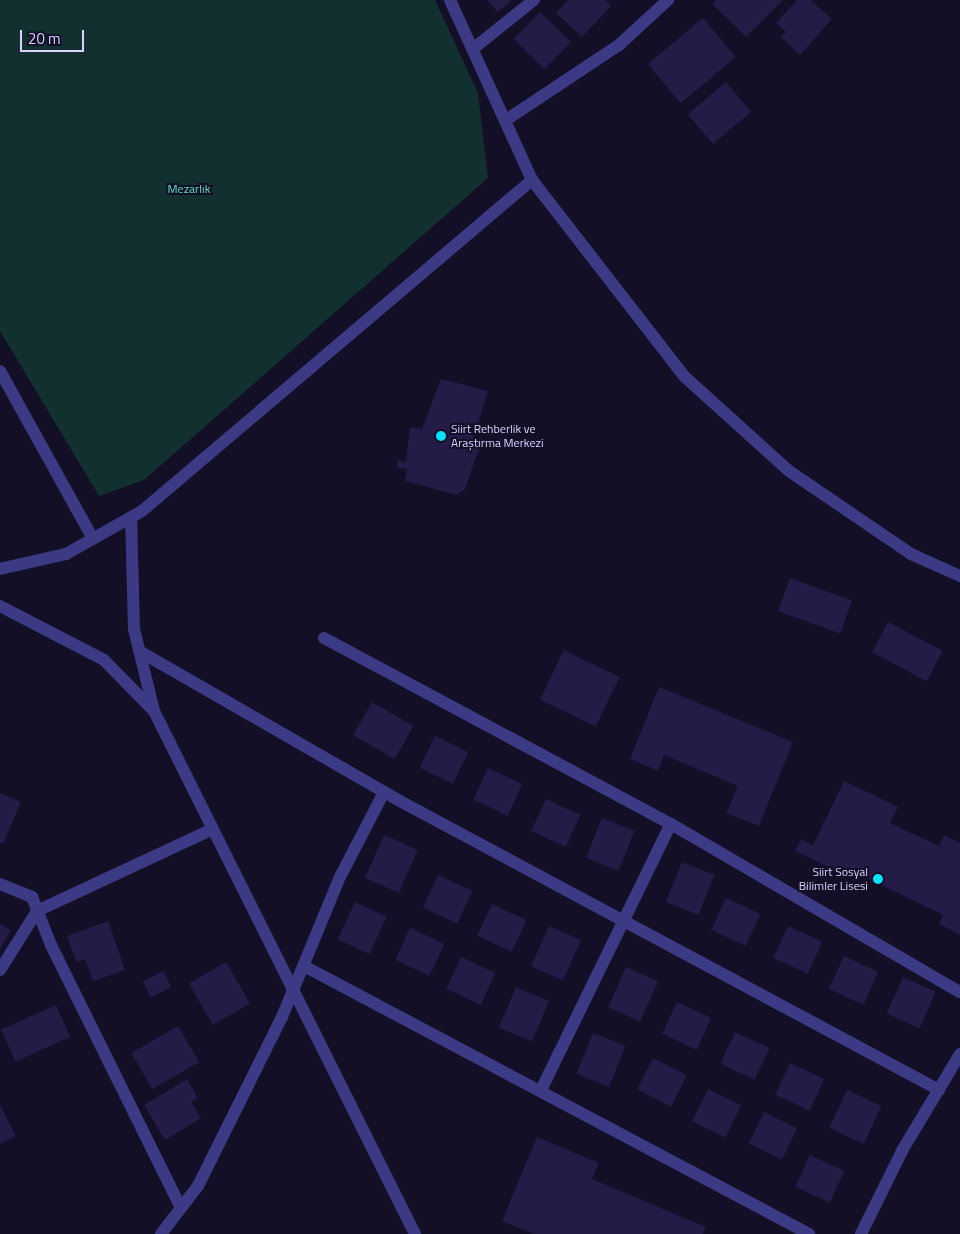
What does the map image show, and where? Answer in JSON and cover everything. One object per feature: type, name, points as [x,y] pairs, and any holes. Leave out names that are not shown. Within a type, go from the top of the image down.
[{"type":"street","points":[[450,0],[474,48],[532,180],[685,377],[789,471],[911,554],[960,576]]},
{"type":"street","points":[[474,48],[534,0]]},
{"type":"street","points":[[506,120],[620,45],[668,0]]},
{"type":"street","points":[[0,569],[66,554],[131,517],[532,180]]},
{"type":"street","points":[[0,371],[93,539]]},
{"type":"street","points":[[131,517],[134,629],[154,711],[415,1234]]},
{"type":"street","points":[[0,606],[104,660],[154,711]]},
{"type":"street","points":[[324,638],[672,824],[960,992]]},
{"type":"street","points":[[140,651],[384,792],[624,923],[939,1090]]},
{"type":"street","points":[[160,1234],[198,1186],[293,990],[340,877],[384,792]]},
{"type":"street","points":[[542,1088],[672,824]]},
{"type":"street","points":[[0,970],[38,911],[213,829]]},
{"type":"street","points":[[0,884],[32,897],[181,1208]]},
{"type":"street","points":[[304,966],[542,1088],[809,1234]]},
{"type":"street","points":[[861,1234],[960,1054]]},
{"type":"green space","name":"Mezarlık","points":[[0,0],[435,0],[478,93],[488,178],[144,480],[99,496],[0,331]]},
{"type":"building","points":[[487,0],[512,0],[498,12]]},
{"type":"building","points":[[568,0],[605,0],[611,6],[582,37],[556,13]]},
{"type":"building","points":[[716,0],[783,0],[746,37],[712,4]]},
{"type":"building","points":[[797,0],[811,0],[832,19],[800,55],[781,37],[786,32],[776,23]]},
{"type":"building","points":[[540,12],[571,42],[545,69],[514,39]]},
{"type":"building","points":[[703,18],[736,57],[681,103],[648,64]]},
{"type":"building","points":[[726,82],[751,112],[713,144],[688,114]]},
{"type":"building","name":"Siirt Rehberlik ve Araştırma Merkezi","points":[[441,379],[488,391],[471,446],[479,449],[465,489],[457,495],[405,481],[407,469],[397,468],[398,460],[406,462],[410,427],[422,429]]},
{"type":"building","points":[[790,578],[852,601],[840,633],[778,611]]},
{"type":"building","points":[[888,622],[943,651],[927,681],[872,652]]},
{"type":"building","points":[[564,650],[620,677],[596,727],[540,699]]},
{"type":"building","points":[[659,687],[793,742],[759,826],[726,813],[738,786],[664,755],[658,771],[630,759]]},
{"type":"building","points":[[372,702],[414,726],[395,759],[353,735]]},
{"type":"building","points":[[435,736],[468,752],[453,784],[420,767]]},
{"type":"building","points":[[488,768],[522,784],[508,816],[473,800]]},
{"type":"building","points":[[844,781],[898,807],[890,823],[939,846],[944,835],[960,843],[960,935],[939,924],[943,915],[846,868],[843,874],[795,851],[801,839],[813,845]]},
{"type":"building","points":[[0,793],[21,802],[3,844],[0,842]]},
{"type":"building","points":[[546,799],[580,815],[566,847],[531,831]]},
{"type":"building","points":[[602,818],[634,831],[618,871],[586,858]]},
{"type":"building","points":[[384,835],[418,850],[399,893],[365,878]]},
{"type":"building","points":[[682,862],[714,875],[698,915],[666,902]]},
{"type":"building","points":[[438,875],[472,891],[457,924],[423,908]]},
{"type":"building","points":[[726,898],[760,914],[746,946],[711,930]]},
{"type":"building","points":[[355,902],[387,917],[369,954],[338,939]]},
{"type":"building","points":[[492,904],[526,920],[512,952],[477,936]]},
{"type":"building","points":[[108,921],[125,970],[93,981],[85,959],[76,962],[67,936]]},
{"type":"building","points":[[0,924],[11,930],[0,949]]},
{"type":"building","points":[[549,926],[581,940],[563,980],[531,966]]},
{"type":"building","points":[[788,926],[822,942],[808,974],[773,958]]},
{"type":"building","points":[[410,928],[444,944],[430,976],[395,960]]},
{"type":"building","points":[[844,956],[878,972],[863,1005],[829,989]]},
{"type":"building","points":[[461,957],[495,973],[481,1005],[446,989]]},
{"type":"building","points":[[226,962],[250,1004],[213,1025],[189,983]]},
{"type":"building","points":[[626,967],[658,981],[640,1021],[608,1007]]},
{"type":"building","points":[[163,971],[171,987],[151,997],[143,981]]},
{"type":"building","points":[[903,977],[936,992],[920,1028],[887,1014]]},
{"type":"building","points":[[516,987],[549,1001],[532,1042],[499,1028]]},
{"type":"building","points":[[677,1002],[711,1018],[697,1050],[662,1034]]},
{"type":"building","points":[[56,1005],[70,1037],[15,1061],[1,1029]]},
{"type":"building","points":[[178,1026],[199,1062],[152,1089],[131,1053]]},
{"type":"building","points":[[735,1032],[769,1048],[755,1080],[720,1064]]},
{"type":"building","points":[[593,1033],[625,1046],[609,1087],[577,1074]]},
{"type":"building","points":[[653,1058],[687,1075],[671,1106],[637,1089]]},
{"type":"building","points":[[790,1063],[824,1079],[810,1111],[775,1095]]},
{"type":"building","points":[[187,1079],[198,1098],[191,1102],[201,1118],[165,1140],[144,1105]]},
{"type":"building","points":[[708,1089],[741,1105],[725,1138],[692,1121]]},
{"type":"building","points":[[847,1090],[881,1106],[864,1144],[829,1128]]},
{"type":"building","points":[[0,1105],[16,1136],[0,1144]]},
{"type":"building","points":[[764,1112],[797,1128],[782,1160],[749,1143]]},
{"type":"building","points":[[537,1137],[599,1163],[592,1179],[706,1227],[703,1234],[534,1234],[502,1221]]},
{"type":"building","points":[[810,1155],[844,1171],[830,1203],[795,1187]]},
{"type":"place","name":"Siirt Rehberlik ve Araştırma Merkezi","points":[[441,436]]},
{"type":"place","name":"Siirt Sosyal Bilimler Lisesi","points":[[878,879]]}]
